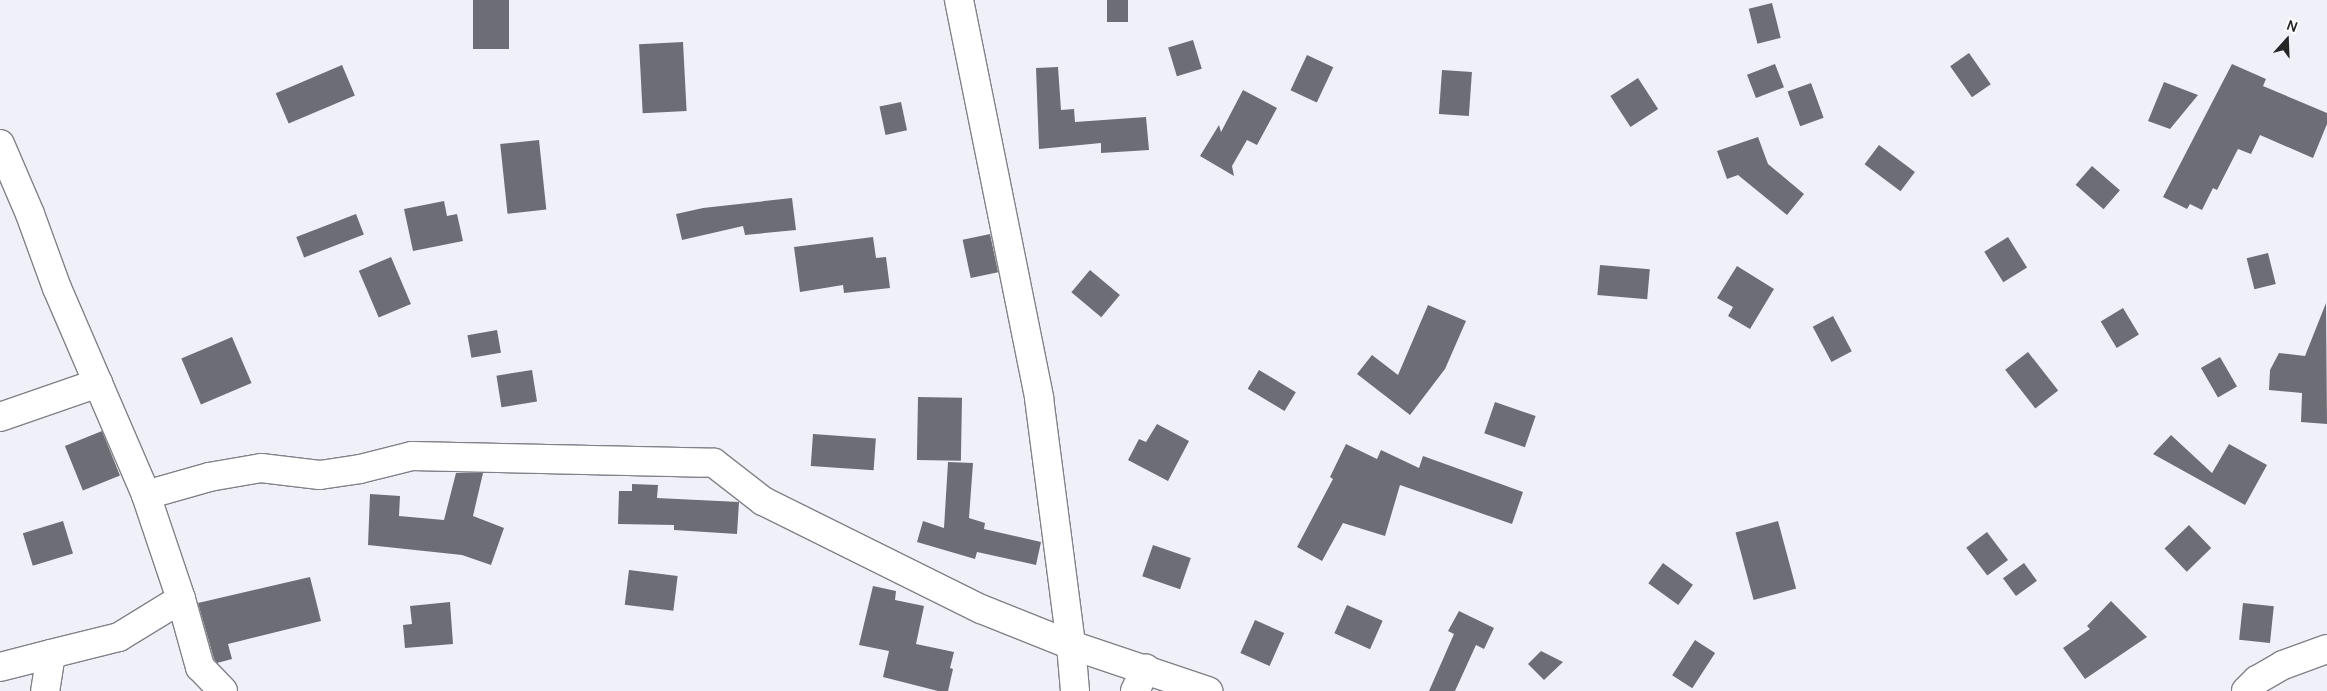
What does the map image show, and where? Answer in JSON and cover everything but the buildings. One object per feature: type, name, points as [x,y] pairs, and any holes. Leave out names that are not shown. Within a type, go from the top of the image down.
[{"type":"street","points":[[959,0],[1039,398],[1072,645],[1075,691]]},
{"type":"street","points":[[0,144],[30,214],[57,288],[146,495],[181,599],[200,667],[224,691]]},
{"type":"street","points":[[0,417],[98,384]]},
{"type":"street","points":[[146,495],[209,477],[261,468],[320,475],[360,469],[412,456],[714,463],[763,501],[981,609],[1072,645],[1140,680],[1208,691]]},
{"type":"street","points":[[0,667],[119,637],[181,599]]},
{"type":"street","points":[[2246,691],[2257,680],[2283,665],[2327,649]]},
{"type":"street","points":[[45,691],[51,654]]}]
